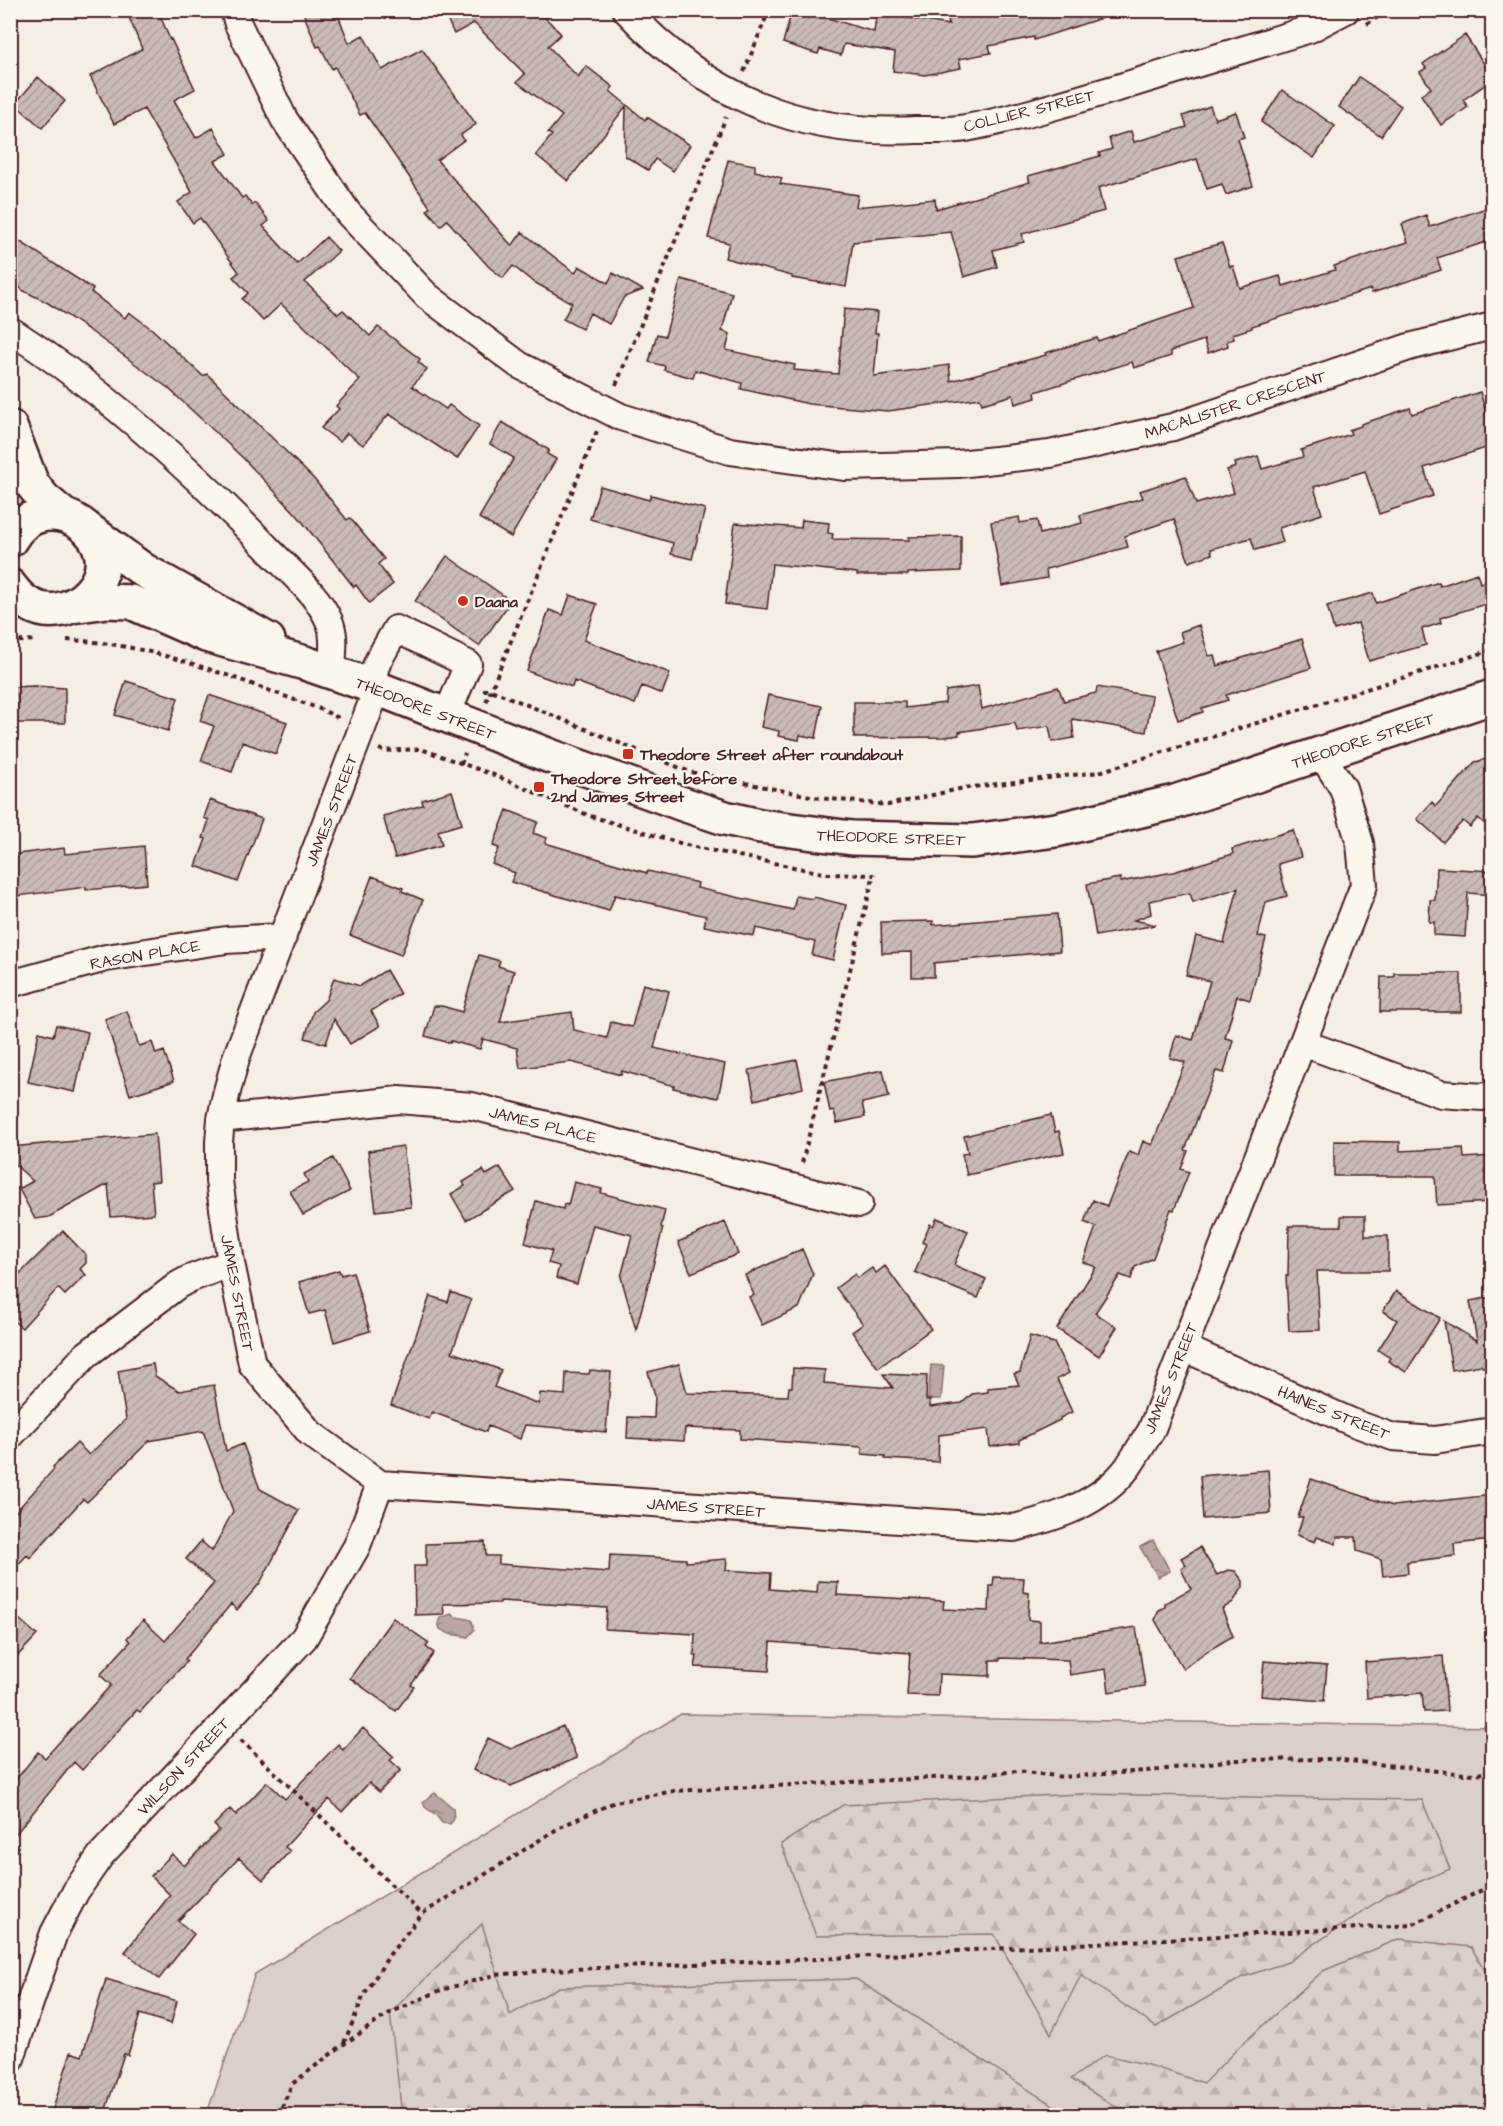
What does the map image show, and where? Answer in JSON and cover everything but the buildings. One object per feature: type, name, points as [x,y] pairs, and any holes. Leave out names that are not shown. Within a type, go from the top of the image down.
[{"type":"main road","name":"THEODORE STREET","points":[[10,427],[32,484],[39,495],[143,570],[319,668]]},
{"type":"main road","points":[[11,529],[48,514],[74,521],[99,544],[102,567],[97,582],[93,589],[72,606]]},
{"type":"main road","points":[[10,586],[31,619]]},
{"type":"main road","name":"THEODORE STREET","points":[[31,619],[50,611],[72,606],[107,601],[131,602],[206,635],[319,668],[373,687],[453,702],[615,780],[726,818],[791,831],[852,838],[972,841],[1056,830],[1175,802],[1492,697]]},
{"type":"street","name":"MACALISTER CRESCENT","points":[[234,10],[238,24],[284,119],[296,138],[348,213],[427,296],[519,364],[621,417],[730,451],[844,468],[958,464],[1050,454],[1173,427],[1409,347],[1492,326]]},
{"type":"street","name":"COLLIER STREET","points":[[626,10],[652,39],[693,71],[735,95],[786,116],[837,128],[888,132],[964,128],[1055,106],[1310,29],[1346,10]]},
{"type":"street","points":[[10,330],[76,376],[184,465],[296,578],[323,609],[331,625],[333,633],[319,668]]},
{"type":"street","name":"JAMES STREET","points":[[453,702],[468,664],[396,629],[378,661],[373,687],[283,937],[236,1058],[221,1119],[219,1181],[231,1263],[252,1364],[310,1433],[380,1484],[1014,1528],[1055,1517],[1099,1496],[1126,1468],[1151,1431],[1184,1348],[1364,885],[1360,843],[1344,788],[1321,754]]},
{"type":"street","name":"RASON PLACE","points":[[10,984],[106,958],[226,940],[283,937]]},
{"type":"street","points":[[1302,1043],[1441,1094],[1483,1097],[1492,1094]]},
{"type":"street","name":"JAMES PLACE","points":[[221,1119],[399,1100],[472,1106],[860,1204]]},
{"type":"street","points":[[10,1436],[86,1355],[178,1285],[231,1263]]},
{"type":"street","name":"HAINES STREET","points":[[1184,1348],[1354,1423],[1393,1437],[1435,1440],[1492,1431]]},
{"type":"street","name":"WILSON STREET","points":[[10,2061],[54,1933],[76,1891],[101,1855],[304,1638],[357,1546],[380,1484]]},
{"type":"path","points":[[10,642],[31,619]]},
{"type":"path","points":[[56,639],[100,641],[180,660],[320,709],[337,717],[340,726]]},
{"type":"path","points":[[453,702],[491,690],[690,772],[820,798],[888,805],[964,788],[1099,772],[1492,650]]},
{"type":"path","points":[[372,746],[384,751],[421,749],[494,775],[590,816],[690,846],[828,874],[874,875],[796,1188]]},
{"type":"path","points":[[224,1723],[422,1914]]},
{"type":"path","points":[[344,2044],[363,1997],[390,1954],[422,1914],[562,1826],[615,1802],[674,1791],[971,1776],[1017,1770],[1063,1777],[1159,1770],[1232,1760],[1334,1759],[1464,1774],[1492,1773]]},
{"type":"path","points":[[278,2115],[292,2084],[344,2044],[390,2013],[441,1990],[495,1975],[550,1970],[816,1959],[1412,1925],[1492,1885]]},
{"type":"green space","points":[[681,1714],[1492,1727],[1492,2115],[206,2116],[255,1974]]},
{"type":"green space","points":[[1081,1794],[1422,1800],[1450,1869],[1387,1895],[1288,1962],[1243,1977],[1156,2027],[1081,1975],[1051,2034],[994,1934],[816,1936],[781,1844],[843,1805]]},
{"type":"green space","points":[[482,1924],[510,2015],[559,1987],[856,1979],[1068,2115],[402,2115],[390,2013]]},
{"type":"green space","points":[[1399,1939],[1471,1947],[1492,1982],[1492,2115],[1150,2115],[1114,2106],[1071,2079],[1105,2055],[1145,2064],[1204,2083],[1238,2048],[1323,1971]]},
{"type":"water","points":[[931,1365],[944,1366],[941,1399],[928,1399]]},
{"type":"water","points":[[1153,1540],[1170,1571],[1158,1577],[1140,1547]]},
{"type":"water","points":[[451,1614],[472,1621],[474,1630],[468,1637],[450,1634],[440,1629],[438,1623],[440,1618]]},
{"type":"water","points":[[435,1793],[453,1808],[454,1819],[450,1824],[442,1823],[425,1807],[423,1802]]},
{"type":"place","name":"Daana","points":[[463,601]]},
{"type":"place","name":"Theodore Street after roundabout","points":[[628,754]]},
{"type":"place","name":"Theodore Street before 2nd James Street","points":[[539,787]]}]
